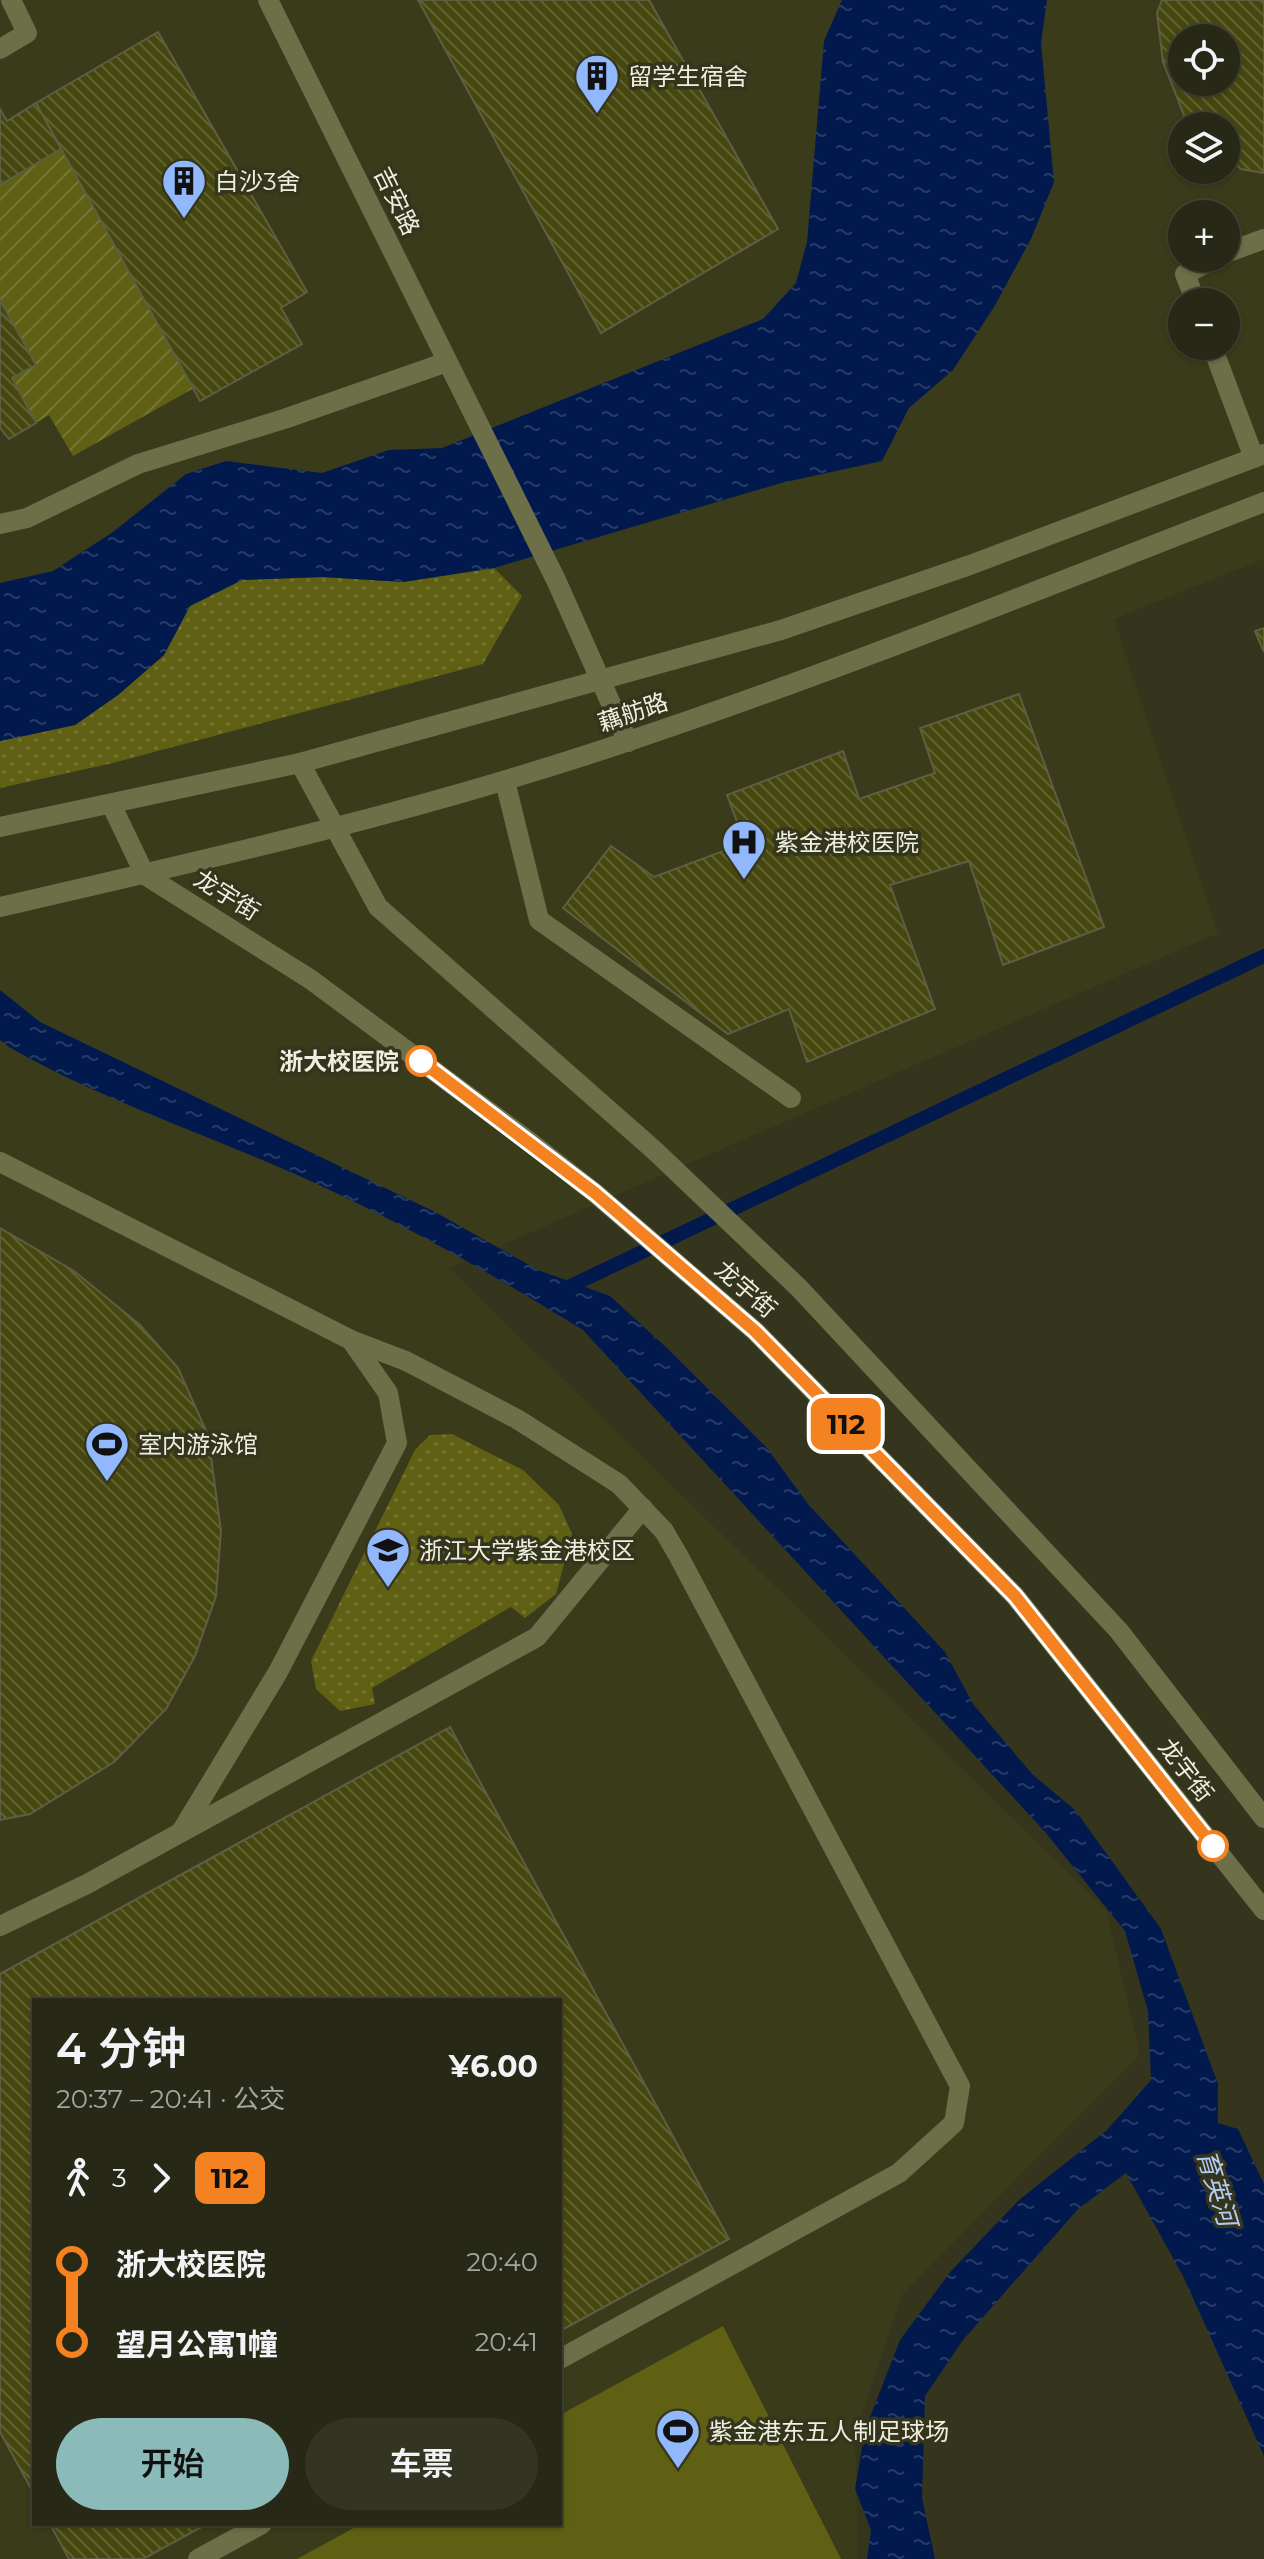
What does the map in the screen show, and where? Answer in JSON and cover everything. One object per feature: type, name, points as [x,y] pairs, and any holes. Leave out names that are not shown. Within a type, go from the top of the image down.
[{"type":"street","name":"吉安路","points":[[268,0],[556,580],[628,742]]},
{"type":"street","points":[[0,49],[27,33],[13,1]]},
{"type":"street","points":[[1240,248],[1264,239]]},
{"type":"street","points":[[1218,360],[1259,456]]},
{"type":"street","points":[[0,524],[27,518],[138,464],[284,419],[447,362]]},
{"type":"street","name":"藕舫路","points":[[0,827],[300,763],[825,615],[970,565],[1259,456]]},
{"type":"street","name":"藕舫路","points":[[0,907],[145,875],[334,826],[505,781],[628,742],[927,635],[1264,502]]},
{"type":"street","name":"龙宇街","points":[[300,763],[378,907],[654,1150],[799,1288],[1119,1631],[1264,1818]]},
{"type":"street","points":[[505,781],[539,920],[791,1098]]},
{"type":"street","points":[[111,804],[145,875]]},
{"type":"street","name":"龙宇街","points":[[145,875],[310,979],[595,1193],[755,1331],[1015,1596],[1264,1910]]},
{"type":"street","points":[[0,1162],[351,1340],[406,1361],[517,1419],[619,1484],[664,1531],[678,1555],[960,2086],[954,2123],[899,2173],[562,2358]]},
{"type":"street","points":[[181,1833],[278,1672],[397,1443],[388,1393],[351,1340]]},
{"type":"street","points":[[0,1926],[181,1833],[537,1637],[643,1508]]},
{"type":"street","points":[[198,2559],[258,2526]]},
{"type":"shaded area","name":"浙江大学紫金港校区","points":[[0,0],[1264,0],[1264,559],[1114,619],[1218,933],[449,1268],[1106,1909],[1140,2055],[903,2293],[855,2434],[858,2559],[0,2559]]},
{"type":"shaded area","points":[[61,149],[194,388],[73,456],[49,415],[36,423],[12,378],[35,364],[0,300],[0,185]]},
{"type":"shaded area","points":[[494,568],[522,596],[483,664],[113,763],[0,788],[0,741],[75,725],[118,695],[164,655],[190,606],[242,580],[323,577],[403,582]]},
{"type":"shaded area","points":[[452,1434],[523,1470],[559,1505],[572,1534],[556,1594],[525,1618],[511,1607],[372,1688],[375,1704],[340,1711],[316,1689],[311,1661],[415,1450],[430,1435]]},
{"type":"shaded area","name":"紫金港东五人制足球场","points":[[723,2326],[841,2559],[297,2559],[357,2526],[562,2526],[562,2414]]},
{"type":"water","points":[[842,0],[1047,0],[1041,43],[1054,182],[1031,239],[994,307],[953,370],[909,408],[882,461],[781,483],[494,568],[403,582],[323,577],[242,580],[190,606],[164,655],[118,695],[75,725],[0,741],[0,583],[53,571],[113,532],[186,474],[226,461],[322,473],[389,450],[442,448],[763,319],[796,283],[807,242],[824,41]]},
{"type":"water","name":"育英河","points":[[0,990],[40,1022],[435,1212],[538,1270],[610,1296],[766,1447],[808,1504],[945,1652],[973,1704],[1032,1774],[1075,1810],[1161,1929],[1218,2084],[1218,2123],[1238,2129],[1264,2184],[1264,2456],[1184,2278],[1126,2173],[1078,2209],[963,2340],[925,2396],[922,2498],[935,2559],[867,2559],[871,2530],[855,2489],[865,2430],[900,2340],[951,2271],[1019,2200],[1107,2130],[1151,2080],[1148,2011],[1125,1931],[1046,1833],[583,1330],[369,1209],[297,1175],[89,1088],[9,1047],[0,1040]]},
{"type":"building","name":"留学生宿舍","points":[[418,0],[649,0],[778,229],[601,333]]},
{"type":"building","points":[[1162,0],[1264,0],[1264,173],[1240,168],[1240,112],[1183,112],[1176,96],[1240,96],[1240,24],[1168,24],[1168,75],[1163,62],[1157,13]]},
{"type":"building","name":"白沙3舍","points":[[158,32],[307,292],[281,308],[302,344],[200,401],[36,103]]},
{"type":"building","points":[[36,103],[61,149],[0,185],[0,109],[7,121]]},
{"type":"building","points":[[0,300],[36,365],[12,378],[36,423],[9,439],[0,428]]},
{"type":"building","points":[[1264,628],[1264,652],[1255,631]]},
{"type":"building","name":"紫金港校医院","points":[[1019,694],[1104,927],[1003,965],[969,861],[890,885],[935,1009],[807,1062],[789,1009],[728,1034],[563,908],[611,846],[654,877],[745,843],[727,795],[843,751],[859,799],[935,773],[920,728]]},
{"type":"building","name":"室内游泳馆","points":[[0,1228],[74,1271],[140,1325],[178,1368],[208,1435],[221,1531],[216,1596],[195,1656],[166,1709],[114,1762],[30,1814],[0,1820]]},
{"type":"building","points":[[450,1727],[729,2239],[562,2330],[562,1998],[32,1998],[32,2490],[0,2432],[0,1974]]},
{"type":"building","points":[[51,2526],[203,2526],[143,2559],[69,2559]]},
{"type":"waterway","points":[[560,1291],[1264,956]]},
{"type":"bus line","name":"112","points":[[421,1061],[595,1193],[755,1331],[1015,1596],[1213,1846]]},
{"type":"place","name":"留学生宿舍","points":[[597,115]]},
{"type":"place","name":"白沙3舍","points":[[184,220]]},
{"type":"place","name":"紫金港校医院","points":[[744,881]]},
{"type":"place","name":"浙大校医院","points":[[421,1061]]},
{"type":"place","name":"室内游泳馆","points":[[107,1483]]},
{"type":"place","name":"浙江大学紫金港校区","points":[[388,1589]]},
{"type":"place","name":"紫金港东五人制足球场","points":[[678,2470]]}]
